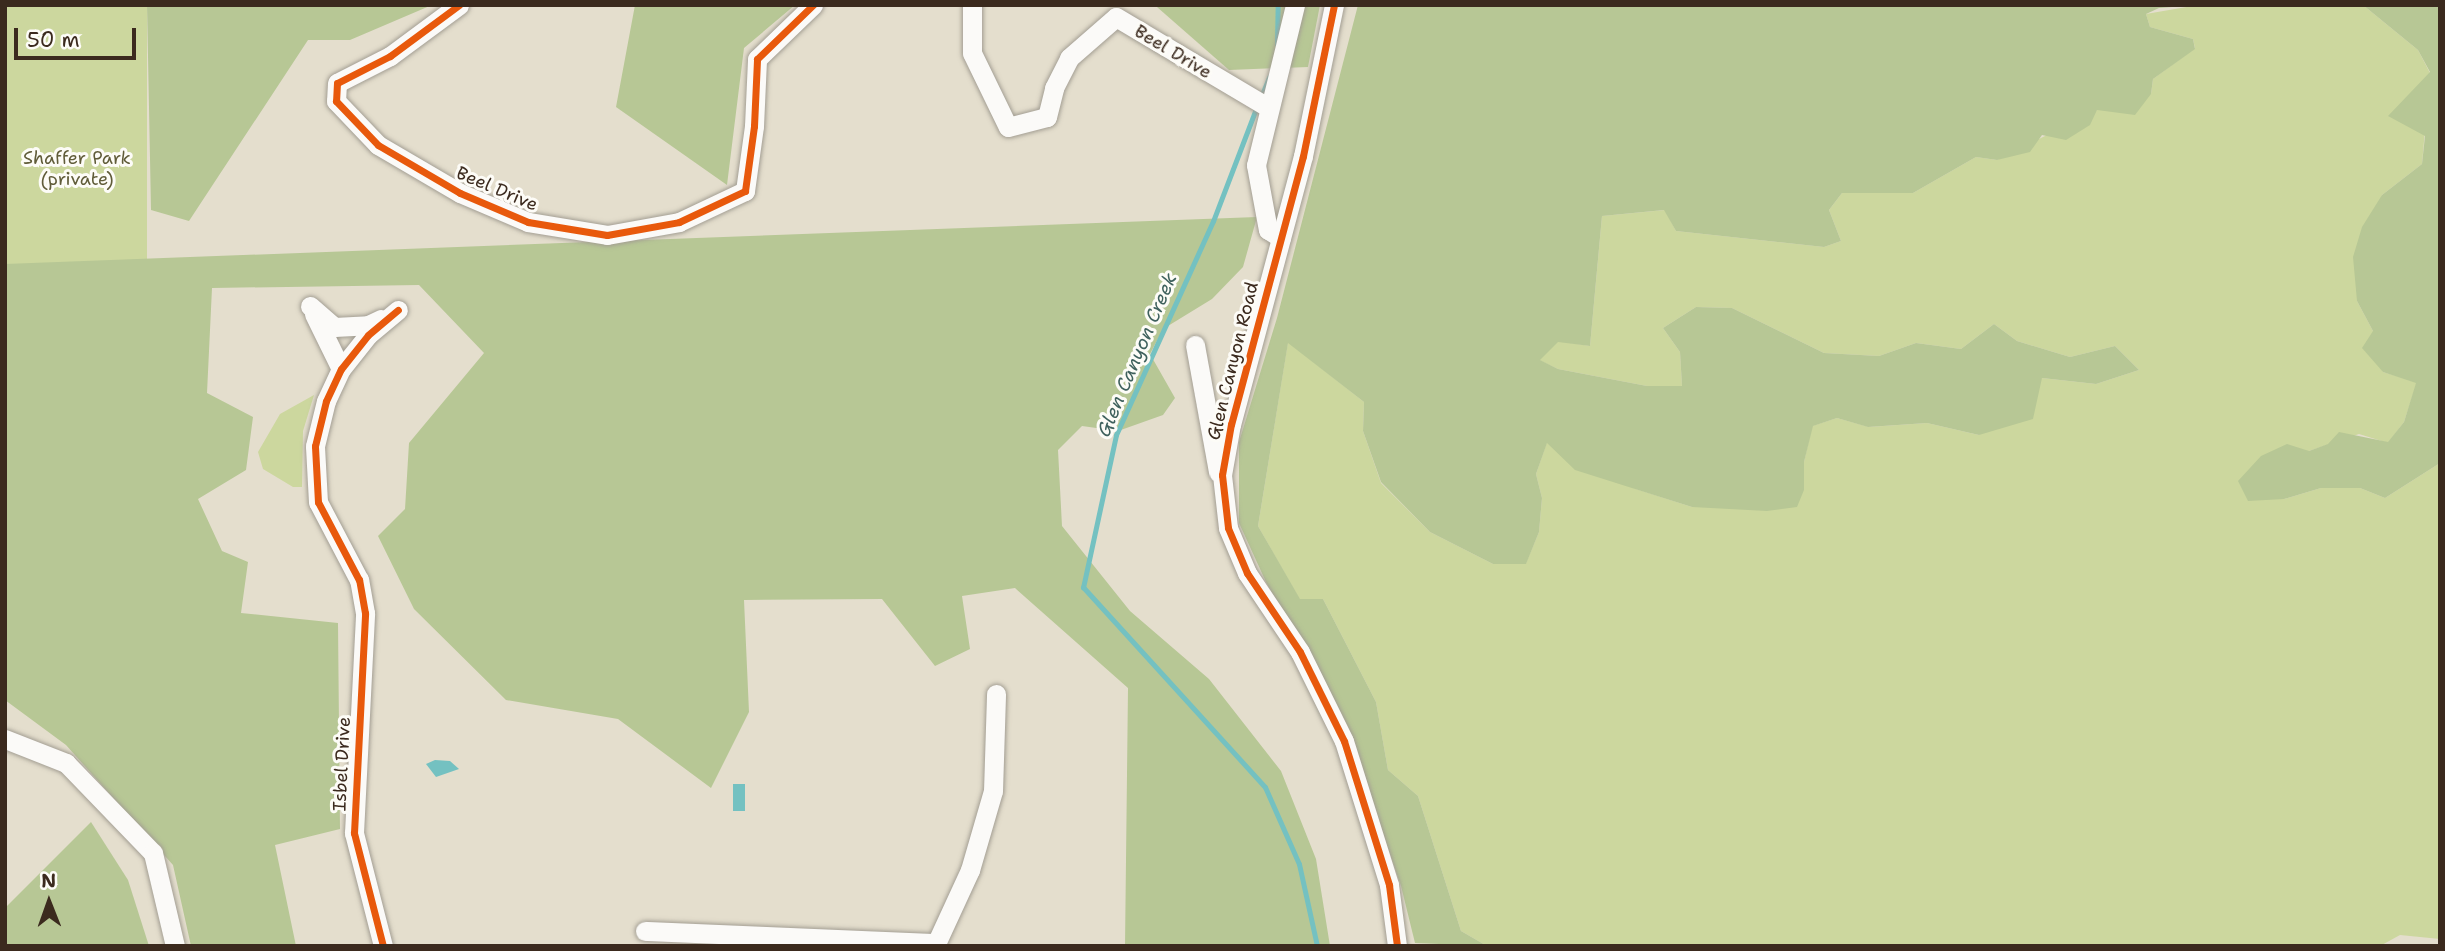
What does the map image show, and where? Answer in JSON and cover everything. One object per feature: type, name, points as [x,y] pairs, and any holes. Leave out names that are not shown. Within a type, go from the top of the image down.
[{"type":"street","name":"Beel Drive","points":[[459,5],[390,56],[337,83],[336,102],[378,145],[460,194],[528,222],[607,235],[679,222],[745,191],[754,126],[757,58],[813,5]]},
{"type":"street","name":"Beel Drive","points":[[972,5],[972,53],[1008,127],[1047,117],[1054,88],[1069,58],[1117,11],[1251,99],[1270,100]]},
{"type":"street","points":[[1281,238],[1268,230],[1256,165],[1295,5]]},
{"type":"street","name":"Glen Canyon Road","points":[[1334,5],[1317,95],[1231,424],[1222,475],[1228,528],[1247,573],[1300,652],[1345,741],[1389,885],[1397,946]]},
{"type":"street","name":"Isbel Drive","points":[[341,369],[310,306],[334,327],[368,325],[398,310],[368,335],[341,369],[326,401],[315,446],[318,502],[359,580],[365,613],[354,833],[383,946]]},
{"type":"street","points":[[1195,345],[1228,528]]},
{"type":"street","points":[[645,931],[935,945],[970,870],[993,791],[996,694]]},
{"type":"street","points":[[5,738],[66,763],[153,853],[175,946]]},
{"type":"green space","name":"Shaffer Park (private)","points":[[5,5],[147,5],[147,264],[5,264]]},
{"type":"green space","points":[[147,5],[432,5],[350,40],[308,40],[189,221],[151,210]]},
{"type":"green space","points":[[635,5],[795,5],[744,48],[727,185],[616,107]]},
{"type":"green space","points":[[1320,5],[1308,67],[1229,70],[1157,7]]},
{"type":"green space","points":[[1358,5],[2198,5],[2159,8],[2146,14],[2150,27],[2193,39],[2195,49],[2153,79],[2151,94],[2135,115],[2097,110],[2090,125],[2066,140],[2042,135],[2030,152],[1997,160],[1976,157],[1913,193],[1842,193],[1829,210],[1841,241],[1824,247],[1676,231],[1664,210],[1602,216],[1590,346],[1558,342],[1540,360],[1558,369],[1647,386],[1682,386],[1680,352],[1663,328],[1696,307],[1732,308],[1824,353],[1879,356],[1916,343],[1961,349],[1994,324],[2017,341],[2070,357],[2115,346],[2139,370],[2096,384],[2042,378],[2033,419],[1979,435],[1927,423],[1868,427],[1837,418],[1813,426],[1804,462],[1804,490],[1797,507],[1767,511],[1692,507],[1575,470],[1547,443],[1536,474],[1542,498],[1539,532],[1526,564],[1493,564],[1430,532],[1381,482],[1363,431],[1364,402],[1288,343],[1258,526],[1300,599],[1323,599],[1376,702],[1388,770],[1418,796],[1461,931],[1487,946],[1415,943],[1401,886],[1347,730],[1266,582],[1239,523],[1239,442],[1277,318]]},
{"type":"green space","points":[[2198,5],[2363,5],[2418,50],[2430,73],[2422,164],[2382,195],[2357,301],[2373,331],[2383,372],[2417,382],[2404,422],[2388,443],[2359,434],[2309,451],[2284,499],[2321,488],[2360,488],[2385,498],[2440,463],[2440,939],[2400,935],[2380,946],[1487,946],[1461,931],[1418,796],[1388,770],[1376,702],[1323,599],[1300,600],[1258,526],[1288,342],[1364,402],[1363,431],[1381,483],[1430,532],[1493,564],[1526,563],[1539,532],[1542,498],[1536,474],[1547,442],[1636,489],[1692,507],[1804,490],[1804,462],[1812,426],[1837,418],[1869,427],[1927,423],[1979,435],[2042,378],[2096,384],[2139,370],[2115,346],[2070,357],[2017,341],[1994,324],[1961,349],[1916,343],[1879,356],[1824,353],[1732,308],[1696,307],[1663,328],[1680,352],[1682,386],[1647,386],[1558,369],[1539,360],[1558,341],[1590,346],[1602,216],[1665,210],[1676,231],[1824,247],[1841,241],[1829,210],[1842,193],[1913,193],[1976,157],[1997,160],[2097,110],[2151,94],[2153,79],[2195,48],[2193,39],[2150,27],[2146,14]]},
{"type":"green space","points":[[2363,5],[2440,5],[2440,463],[2385,498],[2360,488],[2321,488],[2284,499],[2248,501],[2238,481],[2261,456],[2287,444],[2309,451],[2328,444],[2339,432],[2388,442],[2404,422],[2416,383],[2383,372],[2362,348],[2373,331],[2357,301],[2353,257],[2362,227],[2382,195],[2422,164],[2425,136],[2388,116],[2430,72],[2418,50]]},
{"type":"green space","points":[[1257,217],[1243,267],[1212,299],[1163,329],[1150,354],[1175,398],[1163,415],[1118,431],[1082,426],[1058,450],[1062,526],[1130,611],[1209,679],[1281,771],[1316,859],[1330,946],[1125,946],[1128,688],[1015,588],[962,596],[970,649],[935,666],[882,599],[744,600],[749,712],[711,788],[618,719],[506,700],[414,609],[378,536],[405,509],[409,443],[484,353],[419,285],[212,288],[207,393],[253,417],[246,470],[198,499],[222,551],[248,562],[241,613],[338,623],[340,829],[275,845],[296,946],[191,946],[173,865],[66,745],[5,700],[5,264]]},
{"type":"green space","points":[[314,395],[303,431],[302,487],[293,487],[263,469],[258,452],[280,414]]},
{"type":"green space","points":[[91,822],[128,880],[149,946],[5,946],[5,908]]},
{"type":"water","points":[[435,760],[450,761],[459,769],[436,777],[426,764]]},
{"type":"water","points":[[733,784],[745,784],[745,811],[733,811]]},
{"type":"waterway","name":"Glen Canyon Creek","points":[[1277,44],[1278,5]]},
{"type":"waterway","name":"Glen Canyon Creek","points":[[1261,97],[1269,77]]},
{"type":"waterway","name":"Glen Canyon Creek","points":[[1257,106],[1213,221],[1116,435],[1083,587],[1265,787],[1299,864],[1317,946]]},
{"type":"cycle path","points":[[459,5],[390,56],[337,83],[336,101],[378,145],[460,193],[528,222],[607,235],[679,222],[745,191],[754,126],[757,59],[813,5]]},
{"type":"cycle path","points":[[1334,5],[1303,156],[1231,424],[1222,475],[1228,528],[1247,573],[1300,652],[1344,741],[1389,885],[1397,946]]},
{"type":"cycle path","points":[[383,946],[354,833],[365,613],[359,580],[318,502],[315,446],[326,401],[341,369],[368,335],[398,310]]}]
